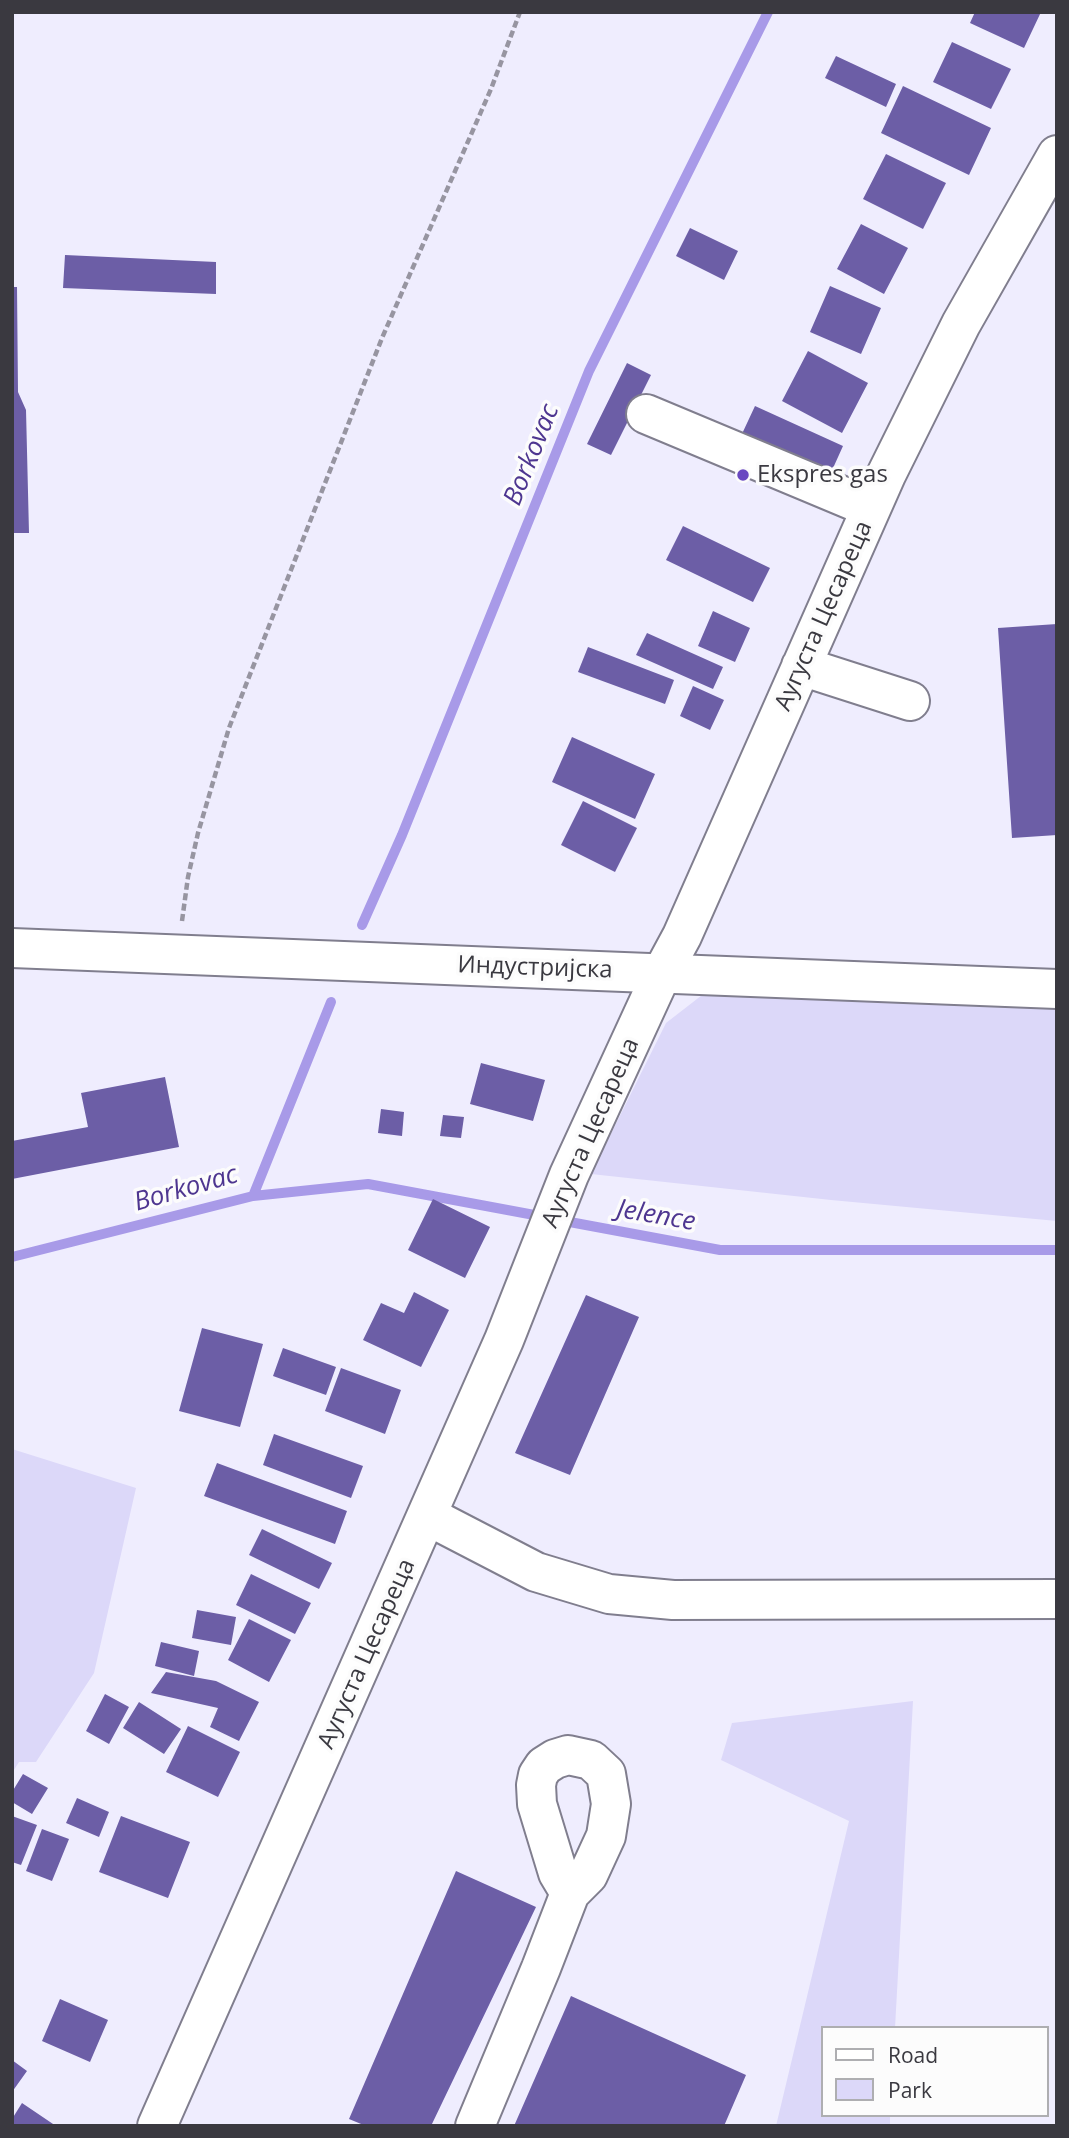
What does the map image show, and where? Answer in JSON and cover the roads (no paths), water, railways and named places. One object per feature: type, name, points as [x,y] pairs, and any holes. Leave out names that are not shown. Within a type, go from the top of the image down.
[{"type":"street","name":"Аугуста Цесареца","points":[[157,2126],[505,1339],[569,1175],[662,973],[682,936],[872,508],[961,324],[1057,155]]},
{"type":"street","points":[[646,414],[872,508]]},
{"type":"street","points":[[801,666],[909,701]]},
{"type":"street","name":"Индустријска","points":[[12,948],[1057,989]]},
{"type":"street","points":[[428,1516],[536,1572],[609,1594],[673,1600],[1057,1599]]},
{"type":"street","points":[[475,2126],[569,1893]]},
{"type":"waterway","name":"Borkovac","points":[[362,925],[402,835],[589,371],[768,12]]},
{"type":"waterway","name":"Borkovac","points":[[12,1257],[253,1196],[331,1002]]},
{"type":"waterway","name":"Jelence","points":[[253,1196],[368,1184],[545,1217]]},
{"type":"waterway","name":"Jelence","points":[[559,1220],[720,1250],[1057,1250]]},
{"type":"place","name":"Ekspres gas","points":[[743,475]]}]
